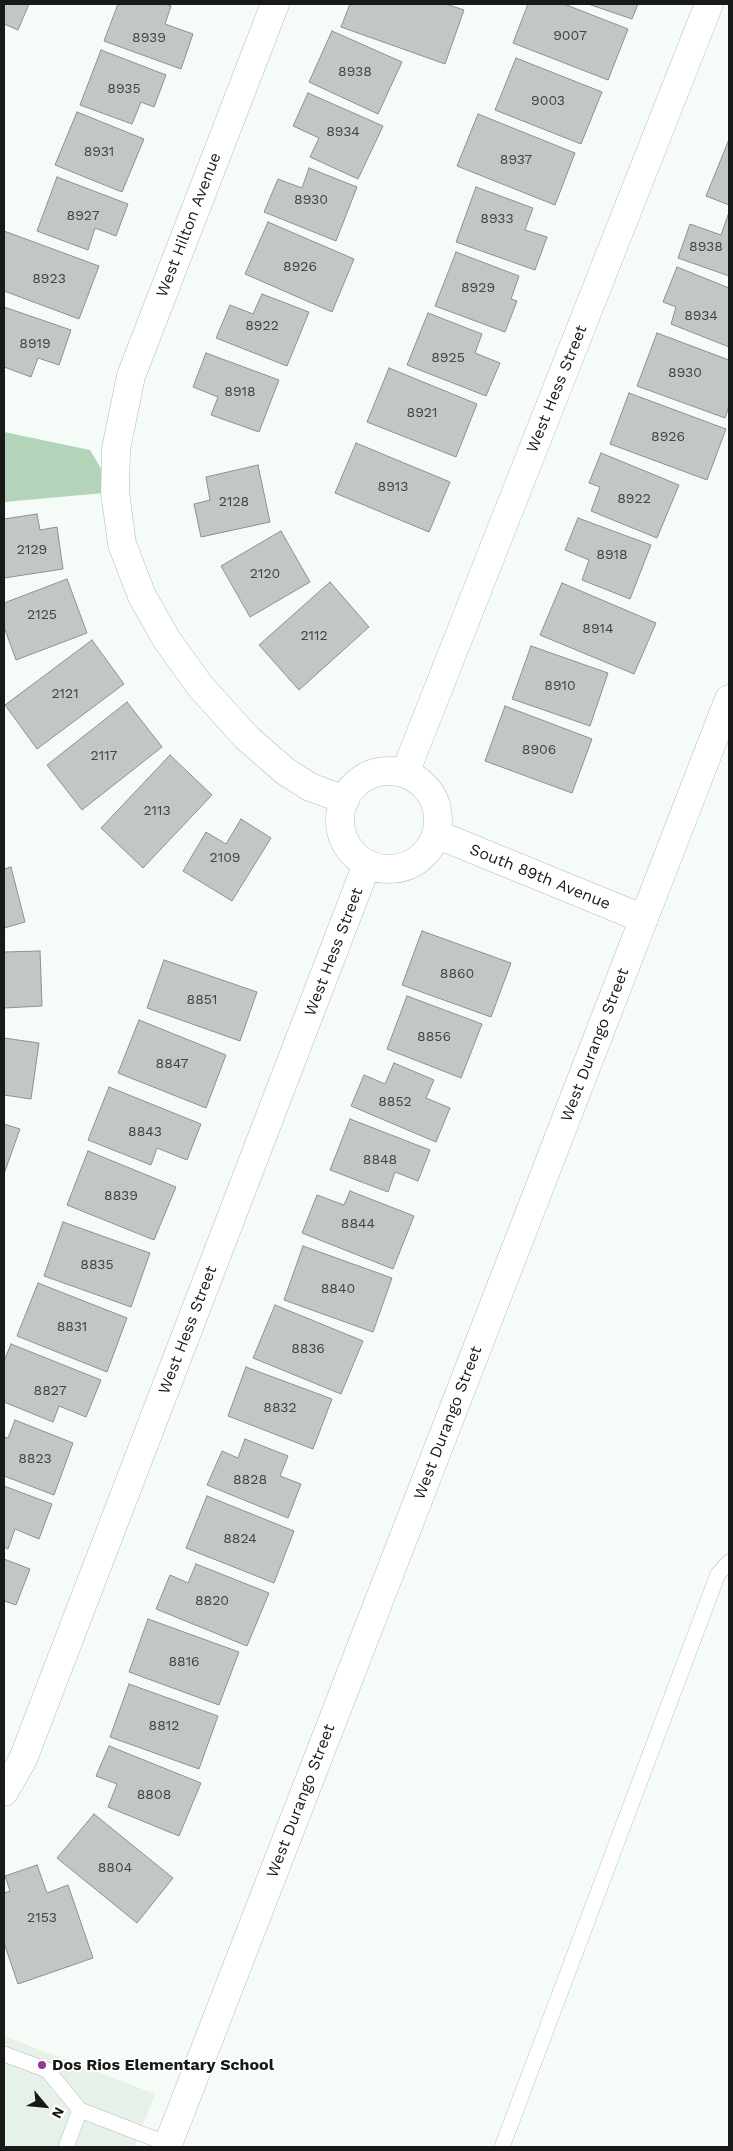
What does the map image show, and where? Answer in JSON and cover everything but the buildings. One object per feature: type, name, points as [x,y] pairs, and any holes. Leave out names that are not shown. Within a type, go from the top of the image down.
[{"type":"street","name":"West Hilton Avenue","points":[[275,4],[131,376],[116,449],[115,492],[122,544],[142,596],[167,640],[200,686],[247,738],[285,771],[310,787],[345,800]]},
{"type":"street","name":"West Hess Street","points":[[405,773],[709,4]]},
{"type":"street","name":"West Durango Street","points":[[167,2146],[729,699]]},
{"type":"street","points":[[381,772],[405,773],[419,780],[429,791],[436,805],[438,819],[436,834],[428,849],[416,861],[401,868],[383,869],[368,864],[355,855],[346,843],[341,829],[341,814],[345,800],[351,790],[370,775],[381,772]]},
{"type":"street","name":"South 89th Avenue","points":[[436,834],[644,919]]},
{"type":"street","name":"West Hess Street","points":[[4,1792],[23,1759],[368,864]]},
{"type":"lane","points":[[502,2147],[718,1574],[729,1562]]},
{"type":"lane","points":[[4,2054],[47,2070],[80,2110],[167,2146]]},
{"type":"lane","points":[[66,2147],[80,2110]]},
{"type":"shaded area","name":"Dos Rios Elementary School","points":[[4,2036],[155,2094],[134,2147],[4,2147]]},
{"type":"green space","points":[[4,432],[90,450],[115,492],[4,502]]},
{"type":"place","name":"Dos Rios Elementary School","points":[[42,2065]]}]
